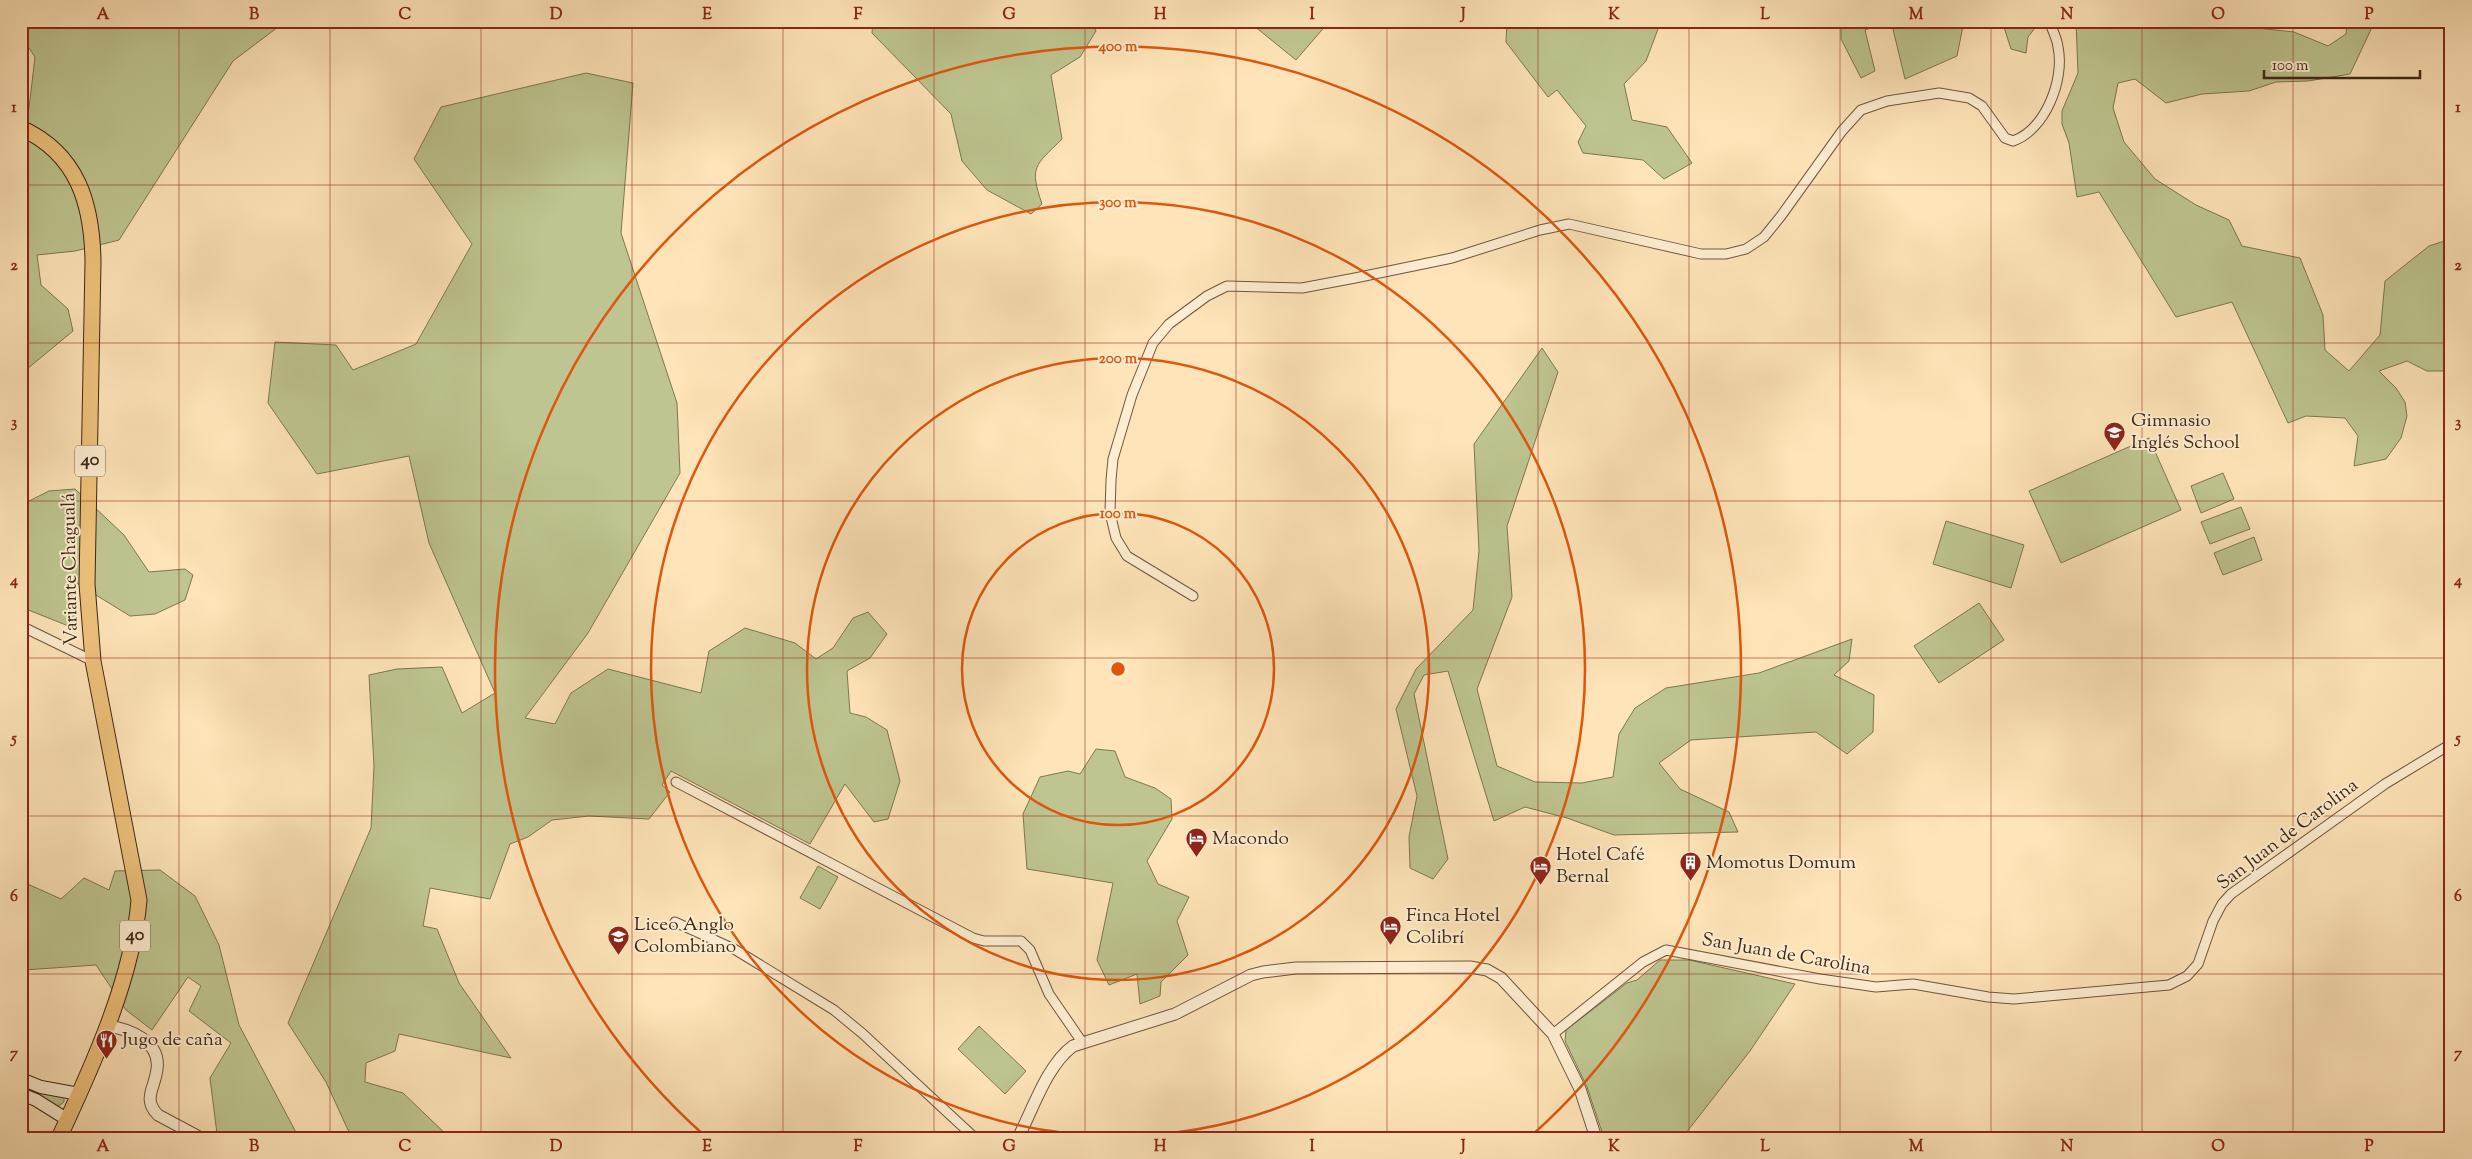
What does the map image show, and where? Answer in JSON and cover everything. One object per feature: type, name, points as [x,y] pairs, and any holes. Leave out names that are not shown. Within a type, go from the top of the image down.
[{"type":"highway","name":"Variante Chagualá","points":[[21,128],[48,145],[63,160],[76,177],[85,197],[91,218],[93,261],[87,584],[93,662],[139,900],[136,930],[108,1026],[59,1138]]},
{"type":"main road","points":[[21,1079],[41,1087],[79,1094]]},
{"type":"main road","points":[[21,1094],[36,1100],[68,1120]]},
{"type":"street","points":[[1193,596],[1127,556],[1116,538],[1110,513],[1111,480],[1113,459],[1130,404],[1153,343],[1169,324],[1207,296],[1227,286],[1302,288],[1354,278],[1452,258],[1540,230],[1569,224],[1701,254],[1726,254],[1746,249],[1764,237],[1776,223],[1842,131],[1861,110],[1887,101],[1939,93],[1969,98],[1982,106],[2005,138],[2012,141],[2027,135],[2041,118],[2054,93],[2058,69],[2058,47],[2049,21]]},
{"type":"street","points":[[21,626],[93,662]]},
{"type":"street","name":"San Juan de Carolina","points":[[1553,1034],[1643,962],[1666,950],[1876,988],[1913,984],[1929,985],[1988,998],[2014,999],[2169,985],[2188,976],[2198,964],[2212,921],[2222,904],[2231,894],[2385,784],[2451,744]]},
{"type":"street","points":[[676,782],[973,938],[984,941],[1021,941],[1030,950],[1049,994],[1082,1042]]},
{"type":"street","points":[[675,922],[734,949],[834,1010],[870,1040],[975,1138]]},
{"type":"street","points":[[1018,1138],[1059,1059],[1073,1046],[1175,1014],[1251,975],[1296,968],[1470,968],[1487,970],[1501,978],[1553,1034],[1580,1089],[1596,1138]]},
{"type":"street","points":[[108,1026],[126,1030],[141,1037],[151,1047],[156,1056],[158,1069],[149,1102],[152,1110],[201,1138]]},
{"type":"green space","points":[[21,21],[286,21],[233,61],[119,240],[75,251],[37,255],[41,285],[68,309],[73,331],[21,374],[21,123],[29,108],[35,57],[21,36]]},
{"type":"green space","points":[[873,21],[1091,21],[1096,31],[1080,57],[1051,75],[1062,139],[1040,161],[1037,167],[1035,174],[1036,182],[1042,204],[1031,214],[987,190],[962,161],[951,114],[872,33]]},
{"type":"green space","points":[[1248,21],[1324,21],[1327,24],[1296,60]]},
{"type":"green space","points":[[1507,21],[1661,21],[1646,61],[1624,84],[1632,120],[1667,127],[1692,163],[1664,179],[1643,160],[1583,153],[1578,142],[1586,126],[1557,90],[1548,97],[1506,42]]},
{"type":"green space","points":[[1841,21],[1889,21],[1865,30],[1875,71],[1861,78],[1841,39]]},
{"type":"green space","points":[[1891,21],[1964,21],[1957,56],[1905,79]]},
{"type":"green space","points":[[2002,21],[2037,21],[2038,24],[2028,37],[2026,53],[2011,49]]},
{"type":"green space","points":[[2076,21],[2108,21],[2115,26],[2141,24],[2248,27],[2294,32],[2328,46],[2346,34],[2347,21],[2375,21],[2350,74],[2308,81],[2276,82],[2249,91],[2202,94],[2166,103],[2135,79],[2118,83],[2113,108],[2124,142],[2155,179],[2196,205],[2229,220],[2242,246],[2300,258],[2323,315],[2325,350],[2349,371],[2380,335],[2385,281],[2429,246],[2451,239],[2451,371],[2427,371],[2407,361],[2379,371],[2396,388],[2405,402],[2407,416],[2401,438],[2386,459],[2354,466],[2358,436],[2345,418],[2306,416],[2288,423],[2232,302],[2176,317],[2099,192],[2077,197],[2069,143],[2062,124],[2062,111],[2078,73]]},
{"type":"green space","points":[[586,73],[633,83],[621,233],[677,403],[680,473],[588,633],[525,718],[555,724],[571,693],[608,669],[701,693],[709,651],[745,628],[795,643],[816,659],[833,648],[853,618],[868,612],[887,634],[870,658],[847,671],[850,713],[866,717],[887,730],[900,781],[888,819],[874,822],[845,784],[810,844],[671,771],[662,785],[670,792],[649,819],[589,816],[552,820],[528,837],[510,844],[490,899],[430,888],[423,926],[437,929],[459,983],[511,1058],[399,1034],[395,1051],[366,1063],[365,1082],[403,1093],[450,1138],[357,1138],[348,1130],[326,1082],[288,1023],[371,828],[374,766],[369,675],[397,669],[442,667],[462,713],[495,693],[429,543],[409,456],[317,474],[268,403],[275,342],[336,345],[353,370],[416,344],[472,244],[414,159],[441,107]]},
{"type":"green space","points":[[1542,348],[1558,372],[1507,526],[1512,597],[1477,689],[1497,766],[1535,782],[1582,783],[1613,777],[1619,734],[1635,708],[1666,688],[1759,673],[1852,639],[1849,661],[1834,675],[1874,695],[1873,732],[1847,754],[1816,732],[1691,740],[1659,763],[1680,789],[1729,812],[1738,832],[1614,835],[1567,818],[1525,807],[1494,821],[1448,671],[1424,675],[1414,694],[1448,859],[1433,879],[1410,868],[1409,837],[1417,796],[1396,709],[1416,669],[1473,610],[1479,551],[1474,444]]},
{"type":"green space","points":[[2149,438],[2181,510],[2061,563],[2029,491]]},
{"type":"green space","points":[[2223,473],[2234,499],[2201,513],[2191,486]]},
{"type":"green space","points":[[75,489],[124,535],[149,572],[185,569],[193,575],[185,600],[155,614],[130,616],[70,579],[76,629],[21,607],[21,505],[49,491]]},
{"type":"green space","points":[[2241,507],[2250,529],[2210,544],[2201,522]]},
{"type":"green space","points":[[1946,521],[2024,545],[2011,588],[1933,564]]},
{"type":"green space","points":[[2254,537],[2262,560],[2223,575],[2214,553]]},
{"type":"green space","points":[[1979,603],[2004,640],[1939,683],[1914,646]]},
{"type":"green space","points":[[1096,749],[1115,751],[1125,777],[1155,788],[1171,799],[1172,819],[1147,861],[1158,884],[1189,897],[1177,921],[1188,955],[1161,982],[1160,996],[1140,1004],[1137,974],[1109,985],[1097,960],[1113,883],[1027,869],[1023,814],[1040,777],[1068,771],[1080,774]]},
{"type":"green space","points":[[818,866],[838,877],[820,909],[800,898]]},
{"type":"green space","points":[[160,870],[195,896],[219,945],[239,1025],[299,1138],[224,1138],[217,1134],[210,1078],[231,1043],[189,1011],[201,986],[188,977],[152,1030],[126,1010],[96,965],[24,970],[21,973],[21,881],[61,899],[84,878],[109,890],[115,871]]},
{"type":"green space","points":[[1660,960],[1689,960],[1795,984],[1750,1051],[1682,1138],[1604,1138],[1587,1087],[1565,1041],[1566,1030],[1627,983],[1637,980]]},
{"type":"green space","points":[[979,1026],[1026,1071],[1005,1094],[958,1049]]},
{"type":"green space","points":[[21,1085],[64,1096],[64,1102],[57,1107],[38,1093],[21,1087]]},
{"type":"place","name":"Gimnasio Inglés School","points":[[2115,451]]},
{"type":"place","name":"Macondo","points":[[1196,858]]},
{"type":"place","name":"Momotus Domum","points":[[1690,882]]},
{"type":"place","name":"Hotel Café Bernal","points":[[1540,885]]},
{"type":"place","name":"Finca Hotel Colibrí","points":[[1390,946]]},
{"type":"place","name":"Liceo Anglo Colombiano","points":[[618,955]]},
{"type":"place","name":"Jugo de caña","points":[[106,1059]]}]
